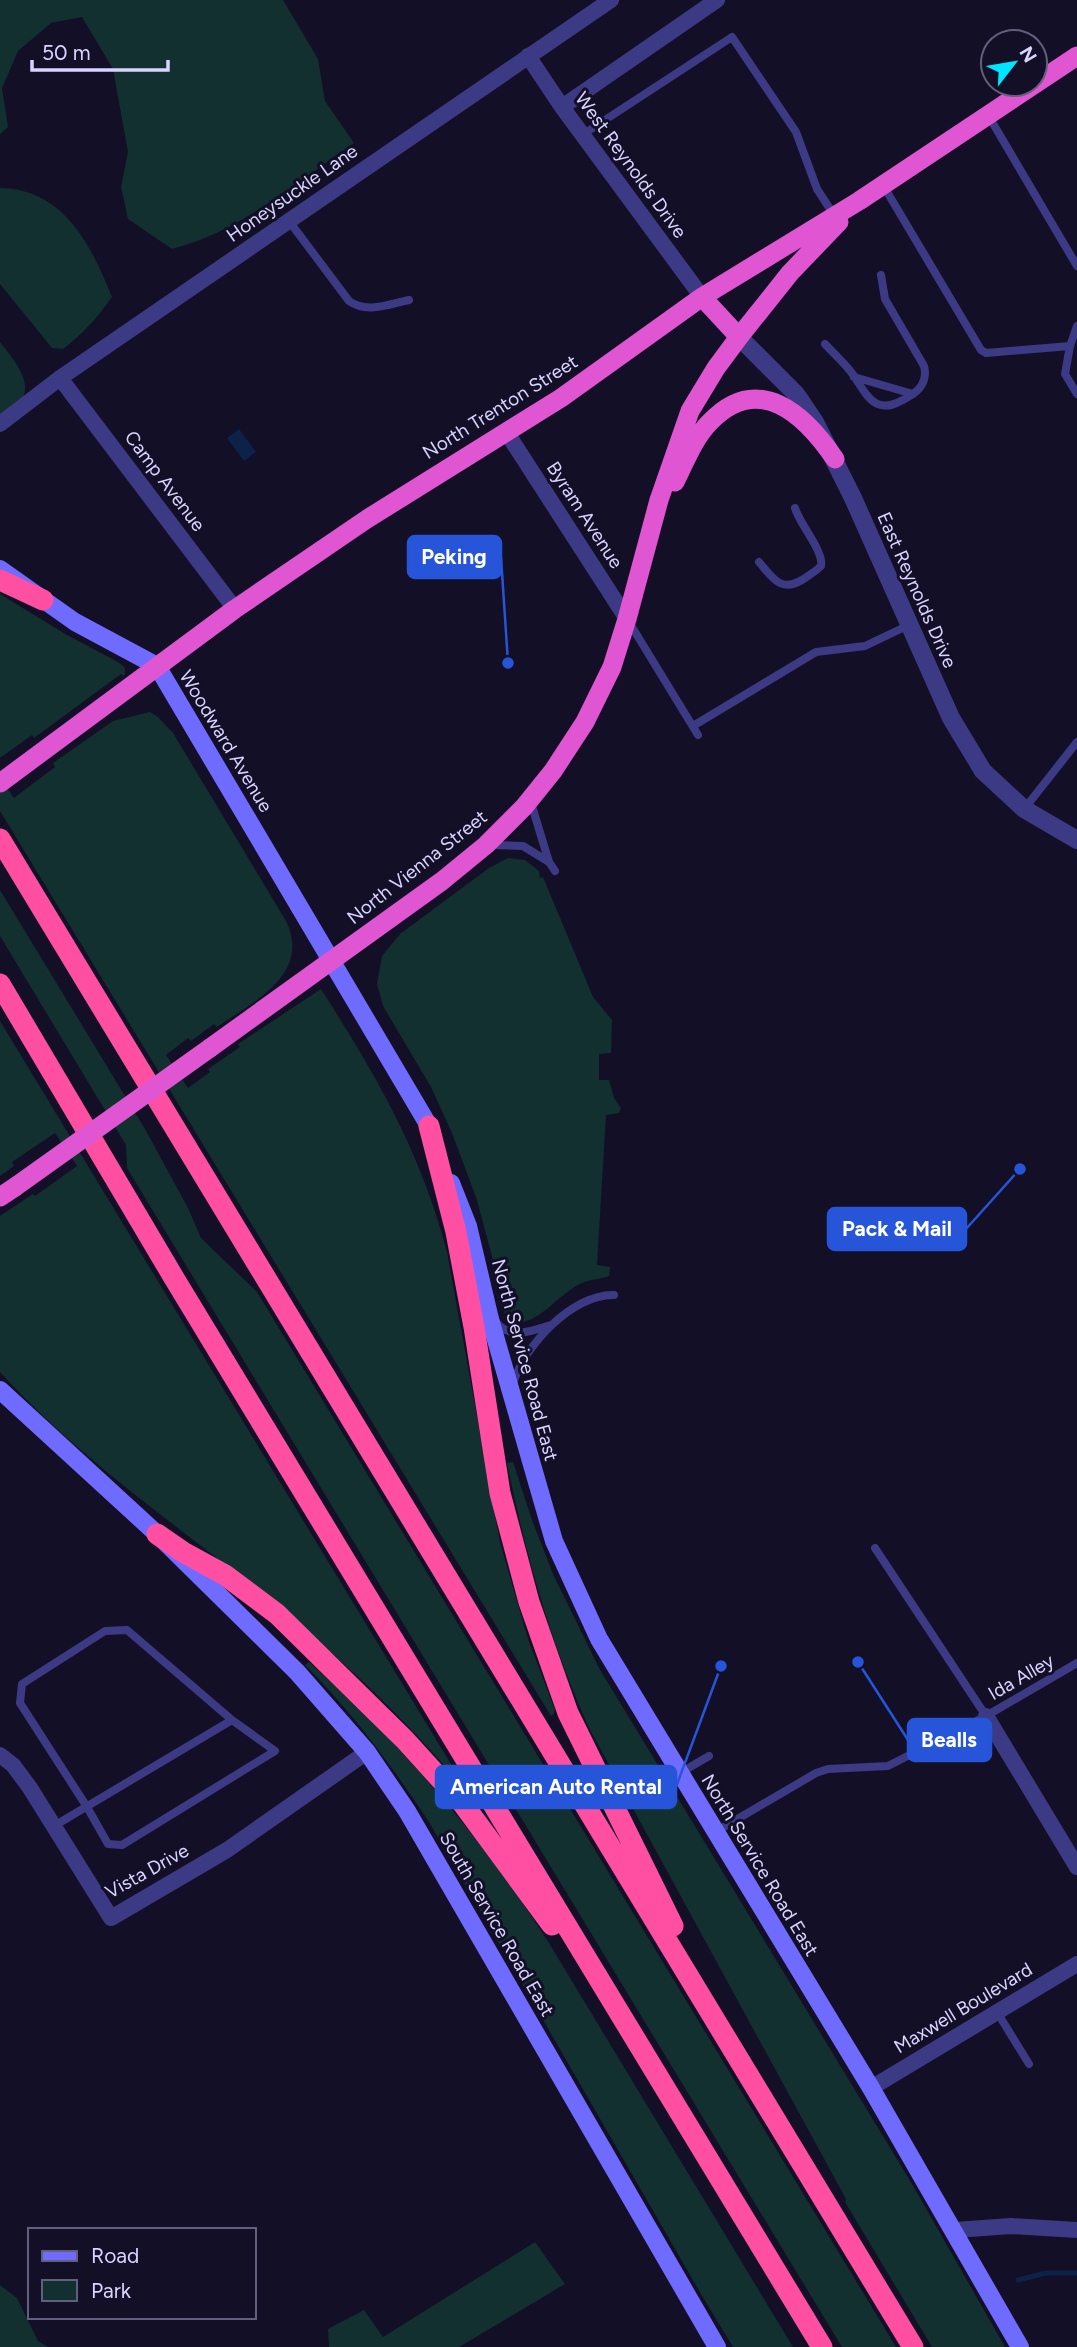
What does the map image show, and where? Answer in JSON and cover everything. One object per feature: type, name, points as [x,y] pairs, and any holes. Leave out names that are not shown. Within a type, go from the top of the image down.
[{"type":"highway","name":"North Trenton Street","points":[[0,783],[235,609],[406,493],[572,391],[702,297],[859,201],[1077,57]]},
{"type":"highway","name":"North Vienna Street","points":[[7,1192],[442,881],[486,845],[530,800],[585,722],[612,667],[674,452],[690,411],[716,368],[790,273],[859,201]]},
{"type":"highway","points":[[702,297],[739,337]]},
{"type":"highway","points":[[646,547],[695,442],[708,423],[732,405],[755,399],[787,407],[822,440],[835,459]]},
{"type":"highway","points":[[0,580],[43,600]]},
{"type":"highway","points":[[0,839],[914,2347]]},
{"type":"highway","points":[[0,984],[174,1278],[822,2347]]},
{"type":"highway","points":[[429,1126],[456,1232],[472,1313],[500,1493],[529,1602],[568,1713],[737,2056]]},
{"type":"highway","points":[[156,1534],[225,1576],[277,1614],[405,1740],[463,1804],[629,2029]]},
{"type":"main road","name":"Woodward Avenue","points":[[0,569],[75,622],[157,666],[332,961]]},
{"type":"main road","name":"North Service Road East","points":[[332,961],[429,1126],[468,1226],[488,1310],[554,1541],[599,1639],[871,2088],[1020,2347]]},
{"type":"main road","name":"South Service Road East","points":[[0,1390],[156,1534],[298,1672],[367,1752],[407,1811],[711,2345]]},
{"type":"street","name":"Honeysuckle Lane","points":[[0,424],[60,378],[611,0]]},
{"type":"street","points":[[562,107],[717,0]]},
{"type":"street","name":"West Reynolds Drive","points":[[527,56],[702,297]]},
{"type":"street","name":"East Reynolds Drive","points":[[739,337],[806,407],[835,459],[951,718],[983,771],[1024,809],[1077,840]]},
{"type":"street","name":"Camp Avenue","points":[[60,378],[235,609]]},
{"type":"street","name":"Byram Avenue","points":[[507,433],[627,619]]},
{"type":"street","points":[[986,1716],[1077,1867]]},
{"type":"street","name":"Vista Drive","points":[[0,1755],[13,1765],[111,1918],[227,1850],[367,1752]]},
{"type":"street","name":"Maxwell Boulevard","points":[[871,2088],[1077,1964]]},
{"type":"street","points":[[955,2230],[1011,2226],[1077,2230]]},
{"type":"lane","points":[[582,135],[732,37],[796,132],[817,189],[835,216]]},
{"type":"lane","points":[[988,115],[1077,266]]},
{"type":"lane","points":[[883,185],[981,350],[986,353],[1070,346]]},
{"type":"lane","points":[[289,220],[349,301],[357,307],[369,309],[409,300]]},
{"type":"lane","points":[[825,344],[854,377],[867,398],[883,407],[896,404],[913,394],[924,380],[924,366],[885,299],[881,275]]},
{"type":"lane","points":[[1077,326],[1065,374],[1077,394]]},
{"type":"lane","points":[[854,377],[913,394]]},
{"type":"lane","points":[[759,562],[778,582],[786,586],[796,583],[821,566],[821,556],[795,508]]},
{"type":"lane","points":[[627,619],[698,734]]},
{"type":"lane","points":[[693,726],[816,652],[865,646],[910,625]]},
{"type":"lane","points":[[1024,809],[1077,742]]},
{"type":"lane","points":[[530,800],[549,862],[555,871]]},
{"type":"lane","points":[[486,845],[523,846],[549,862]]},
{"type":"lane","points":[[511,1394],[523,1360],[531,1347],[554,1325],[585,1302],[598,1296],[614,1295]]},
{"type":"lane","points":[[488,1310],[505,1332],[530,1331],[554,1325]]},
{"type":"lane","points":[[875,1548],[986,1716]]},
{"type":"lane","points":[[127,1630],[232,1720],[275,1751],[122,1845],[108,1844],[20,1703],[22,1684],[105,1632],[127,1630]]},
{"type":"lane","name":"Ida Alley","points":[[715,1832],[816,1773],[828,1769],[888,1766],[986,1716],[1077,1663]]},
{"type":"lane","points":[[54,1826],[232,1720]]},
{"type":"lane","points":[[680,1773],[709,1756]]},
{"type":"lane","points":[[998,2012],[1029,2064]]},
{"type":"green space","points":[[0,0],[283,0],[318,59],[325,101],[354,143],[244,218],[221,231],[172,249],[128,219],[121,187],[128,152],[113,69],[82,17],[51,23],[18,51],[2,88],[8,127],[0,134]]},
{"type":"green space","points":[[0,188],[22,191],[42,198],[58,209],[84,240],[112,297],[89,325],[63,349],[52,348],[0,284]]},
{"type":"green space","points":[[0,342],[16,363],[24,379],[25,388],[19,403],[0,417]]},
{"type":"green space","points":[[0,594],[118,662],[125,671],[124,676],[121,674],[34,738],[32,735],[0,758]]},
{"type":"green space","points":[[150,712],[173,733],[286,921],[292,940],[291,956],[285,971],[262,996],[217,1027],[214,1024],[191,1041],[188,1038],[166,1055],[188,1088],[210,1072],[208,1069],[240,1047],[238,1044],[321,989],[361,1053],[410,1147],[424,1180],[447,1252],[500,1542],[528,1639],[555,1710],[551,1716],[0,811],[0,778],[14,798],[55,767],[53,763],[113,721]]},
{"type":"green space","points":[[508,858],[525,860],[539,871],[540,878],[543,877],[593,997],[612,1020],[611,1053],[599,1054],[599,1080],[609,1080],[614,1098],[621,1108],[619,1113],[606,1115],[597,1265],[610,1267],[609,1276],[582,1283],[535,1317],[517,1323],[515,1313],[512,1314],[513,1322],[504,1312],[497,1295],[502,1294],[477,1200],[452,1133],[431,1087],[383,1006],[377,984],[382,956],[400,934],[489,868]]},
{"type":"green space","points":[[0,890],[145,1129],[188,1208],[201,1238],[257,1292],[896,2347],[842,2347],[127,1168],[126,1145],[0,936]]},
{"type":"green space","points":[[0,1021],[454,1769],[450,1772],[393,1711],[332,1653],[253,1586],[103,1469],[33,1406],[0,1372],[0,1216],[33,1194],[35,1196],[77,1166],[55,1133],[12,1162],[14,1166],[0,1176]]},
{"type":"green space","points":[[513,1462],[553,1574],[599,1668],[912,2184],[1005,2347],[932,2347],[845,2202],[846,2199],[589,1728],[562,1663],[531,1565],[507,1463]]},
{"type":"green space","points":[[309,1662],[377,1727],[441,1796],[526,1908],[793,2347],[733,2347],[429,1822],[371,1740],[305,1665]]},
{"type":"green space","points":[[535,2242],[565,2284],[459,2347],[329,2347],[328,2329],[364,2310],[383,2337]]},
{"type":"green space","points":[[0,2285],[17,2298],[38,2341],[48,2347],[0,2347]]},
{"type":"water","points":[[239,429],[256,452],[244,461],[227,438]]},
{"type":"waterway","points":[[1018,2280],[1046,2273],[1077,2273]]},
{"type":"place","name":"Peking","points":[[508,663]]},
{"type":"place","name":"Pack & Mail","points":[[1020,1169]]},
{"type":"place","name":"Bealls","points":[[858,1662]]},
{"type":"place","name":"American Auto Rental","points":[[721,1666]]}]
